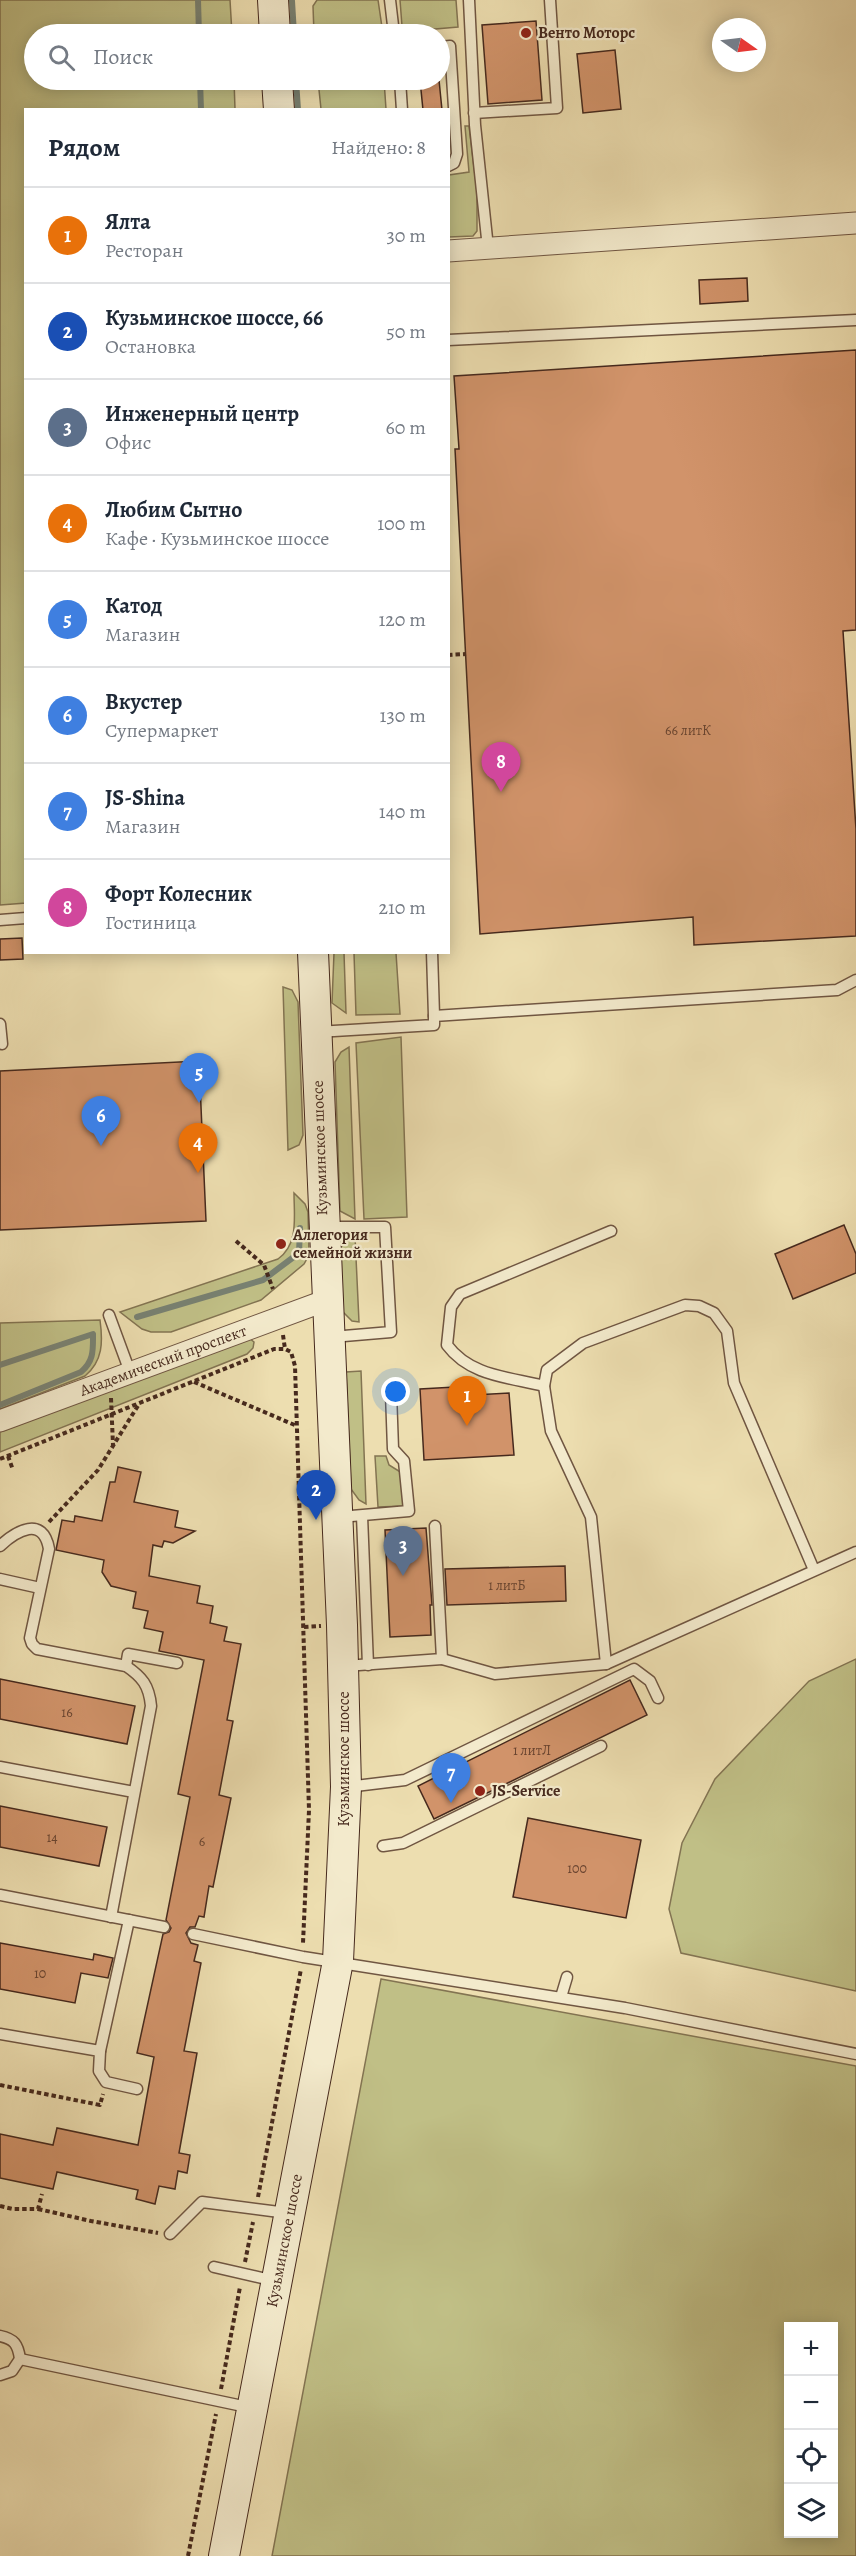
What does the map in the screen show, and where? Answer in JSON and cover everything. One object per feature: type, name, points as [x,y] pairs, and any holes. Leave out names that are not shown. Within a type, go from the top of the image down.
[{"type":"main road","points":[[273,0],[274,24]]},
{"type":"main road","points":[[278,90],[279,108]]},
{"type":"main road","name":"Кузьминское шоссе","points":[[224,2556],[338,1961],[346,1787],[355,1666],[349,1517],[329,1338],[313,954]]},
{"type":"street","points":[[450,251],[856,224]]},
{"type":"street","name":"Академический проспект","points":[[0,1421],[327,1300]]},
{"type":"lane","points":[[390,0],[393,24]]},
{"type":"lane","points":[[469,0],[474,113],[488,249]]},
{"type":"lane","points":[[474,113],[557,108],[550,0]]},
{"type":"lane","points":[[450,46],[458,154],[454,163],[450,165]]},
{"type":"lane","points":[[401,90],[402,108]]},
{"type":"lane","points":[[450,340],[856,320]]},
{"type":"lane","points":[[0,920],[24,918]]},
{"type":"lane","points":[[315,1032],[434,1025],[432,954]]},
{"type":"lane","points":[[434,1016],[837,990],[856,980]]},
{"type":"lane","points":[[0,1024],[2,1044]]},
{"type":"lane","points":[[324,1227],[386,1227],[390,1332],[329,1338]]},
{"type":"lane","points":[[544,1386],[473,1369],[456,1357],[447,1345],[451,1307],[460,1294],[611,1231]]},
{"type":"lane","points":[[606,1664],[591,1517],[551,1431],[544,1386],[547,1370],[583,1343],[685,1305],[699,1306],[714,1313],[727,1331],[734,1383],[814,1570]]},
{"type":"lane","points":[[109,1315],[130,1372]]},
{"type":"lane","points":[[349,1517],[409,1511],[404,1461],[393,1449],[391,1393]]},
{"type":"lane","points":[[435,1526],[442,1659]]},
{"type":"lane","points":[[0,1546],[23,1528],[40,1531],[47,1539],[49,1549],[30,1638],[37,1649],[126,1666],[138,1674],[149,1691],[151,1706],[111,1917]]},
{"type":"lane","points":[[355,1666],[442,1659],[495,1674],[606,1664],[856,1552]]},
{"type":"lane","points":[[0,1579],[40,1588]]},
{"type":"lane","points":[[126,1666],[128,1654],[177,1663]]},
{"type":"lane","points":[[346,1787],[405,1780],[634,1669],[650,1681],[658,1698]]},
{"type":"lane","points":[[383,1846],[403,1843],[601,1746]]},
{"type":"lane","points":[[0,1767],[134,1792]]},
{"type":"lane","points":[[0,1895],[164,1927]]},
{"type":"lane","points":[[129,1920],[100,2050],[99,2071],[106,2082],[137,2089]]},
{"type":"lane","points":[[194,1934],[303,1957],[561,1997],[856,2054]]},
{"type":"lane","points":[[561,1997],[567,1977]]},
{"type":"lane","points":[[0,2034],[100,2050]]},
{"type":"lane","points":[[171,2234],[202,2202],[290,2213]]},
{"type":"lane","points":[[214,2267],[276,2281]]},
{"type":"lane","points":[[0,2336],[11,2338],[18,2346],[20,2359],[12,2371],[0,2374]]},
{"type":"lane","points":[[20,2359],[252,2408]]},
{"type":"path","points":[[450,655],[466,654]]},
{"type":"path","points":[[236,1241],[264,1264],[273,1289]]},
{"type":"path","points":[[0,1459],[274,1349],[285,1349],[283,1335]]},
{"type":"path","points":[[193,1382],[297,1426]]},
{"type":"path","points":[[40,1531],[99,1470],[139,1404]]},
{"type":"path","points":[[8,1456],[13,1470]]},
{"type":"path","points":[[0,2085],[100,2105],[106,2082]]},
{"type":"path","points":[[38,2209],[42,2194]]},
{"type":"path","points":[[0,2206],[13,2209],[38,2209],[91,2221],[171,2234]]},
{"type":"shaded area","points":[[0,0],[230,0],[231,24],[24,24],[24,90],[234,90],[235,108],[24,108],[24,903],[0,905]]},
{"type":"shaded area","points":[[317,0],[378,0],[382,24],[314,24],[313,6]]},
{"type":"shaded area","points":[[400,0],[456,0],[458,27],[450,28],[450,24],[402,24]]},
{"type":"shaded area","points":[[319,90],[385,90],[386,108],[321,108]]},
{"type":"shaded area","points":[[465,126],[469,126],[477,192],[477,231],[473,236],[450,237],[450,175],[469,172]]},
{"type":"shaded area","points":[[334,954],[344,954],[346,1013],[332,1003]]},
{"type":"shaded area","points":[[354,954],[396,954],[400,1014],[356,1015]]},
{"type":"shaded area","points":[[283,987],[292,990],[298,1002],[303,1135],[299,1145],[288,1150]]},
{"type":"shaded area","points":[[401,1037],[407,1217],[364,1219],[356,1043]]},
{"type":"shaded area","points":[[349,1047],[355,1219],[340,1211],[335,1062],[341,1052]]},
{"type":"shaded area","points":[[294,1193],[305,1204],[308,1212],[309,1255],[304,1264],[261,1300],[171,1332],[151,1332],[142,1329],[120,1312],[278,1259],[285,1253],[292,1238]]},
{"type":"shaded area","points":[[355,1236],[359,1322],[352,1321],[343,1312],[340,1249],[344,1243]]},
{"type":"shaded area","points":[[100,1320],[100,1351],[95,1364],[85,1376],[0,1409],[0,1323]]},
{"type":"shaded area","points":[[249,1338],[254,1342],[253,1348],[247,1354],[0,1452],[0,1432]]},
{"type":"shaded area","points":[[361,1371],[366,1504],[359,1500],[351,1489],[346,1372]]},
{"type":"shaded area","points":[[375,1456],[386,1456],[389,1465],[402,1473],[404,1506],[378,1507]]},
{"type":"shaded area","points":[[856,1659],[856,1991],[681,1953],[669,1909],[682,1843],[715,1779],[809,1681]]},
{"type":"shaded area","points":[[381,1979],[856,2066],[856,2556],[272,2556]]},
{"type":"building","points":[[536,21],[542,100],[488,104],[482,25]]},
{"type":"building","points":[[615,50],[621,109],[583,113],[577,54]]},
{"type":"building","points":[[421,90],[440,90],[442,108],[423,108]]},
{"type":"building","points":[[747,278],[748,301],[700,304],[699,280]]},
{"type":"building","points":[[856,350],[856,630],[843,631],[856,829],[856,936],[694,945],[693,917],[480,934],[455,449],[459,449],[454,376]]},
{"type":"building","points":[[22,938],[23,959],[0,960],[0,939]]},
{"type":"building","points":[[199,1061],[206,1221],[0,1230],[0,1071]]},
{"type":"building","points":[[844,1225],[856,1254],[856,1273],[793,1299],[775,1254]]},
{"type":"building","points":[[455,1387],[456,1396],[509,1393],[514,1455],[424,1460],[420,1389]]},
{"type":"building","points":[[118,1467],[141,1472],[134,1502],[178,1511],[175,1527],[195,1531],[173,1543],[164,1541],[162,1547],[153,1545],[149,1576],[200,1586],[197,1603],[213,1606],[210,1623],[227,1627],[224,1641],[241,1644],[227,1720],[233,1721],[219,1795],[231,1798],[213,1887],[209,1886],[204,1917],[199,1916],[195,1927],[190,1927],[186,1933],[191,1943],[198,1945],[194,1961],[201,1963],[184,2051],[197,2053],[179,2153],[190,2155],[187,2173],[178,2171],[175,2189],[159,2186],[155,2204],[136,2199],[138,2190],[57,2172],[53,2189],[0,2178],[0,2134],[53,2145],[57,2128],[138,2145],[154,2057],[137,2053],[163,1934],[169,1932],[171,1928],[166,1920],[190,1797],[178,1794],[204,1660],[159,1651],[163,1632],[144,1628],[148,1611],[133,1608],[136,1592],[111,1586],[102,1572],[104,1560],[56,1550],[62,1520],[74,1522],[75,1516],[102,1521],[110,1482],[115,1482]]},
{"type":"building","points":[[426,1528],[432,1605],[430,1605],[431,1635],[390,1637],[385,1530]]},
{"type":"building","points":[[565,1566],[566,1601],[447,1605],[445,1569]]},
{"type":"building","points":[[0,1679],[135,1706],[127,1744],[0,1719]]},
{"type":"building","points":[[630,1680],[647,1715],[434,1819],[418,1786]]},
{"type":"building","points":[[0,1806],[107,1827],[99,1866],[0,1847]]},
{"type":"building","points":[[528,1818],[641,1840],[626,1918],[513,1897]]},
{"type":"building","points":[[0,1943],[93,1960],[94,1954],[113,1958],[108,1978],[81,1973],[75,2003],[0,1989]]},
{"type":"waterway","points":[[198,0],[199,24]]},
{"type":"waterway","points":[[292,1],[293,24]]},
{"type":"waterway","points":[[200,90],[201,108]]},
{"type":"waterway","points":[[297,90],[298,108]]},
{"type":"waterway","points":[[137,1317],[263,1280],[299,1253],[300,1228]]},
{"type":"waterway","points":[[0,1365],[93,1334],[91,1359],[81,1372],[0,1405]]},
{"type":"place","name":"Венто Моторс","points":[[526,33]]},
{"type":"place","name":"Форт Колесник","points":[[501,792]]},
{"type":"place","name":"Катод","points":[[199,1103]]},
{"type":"place","name":"Вкустер","points":[[101,1146]]},
{"type":"place","name":"Любим Сытно","points":[[198,1173]]},
{"type":"place","name":"Аллегория семейной жизни","points":[[281,1244]]},
{"type":"place","name":"Ялта","points":[[467,1426]]},
{"type":"place","name":"Кузьминское шоссе, 66","points":[[316,1520]]},
{"type":"place","name":"Инженерный центр","points":[[403,1576]]},
{"type":"place","name":"JS-Service","points":[[480,1791]]},
{"type":"place","name":"JS-Shina","points":[[451,1803]]}]
